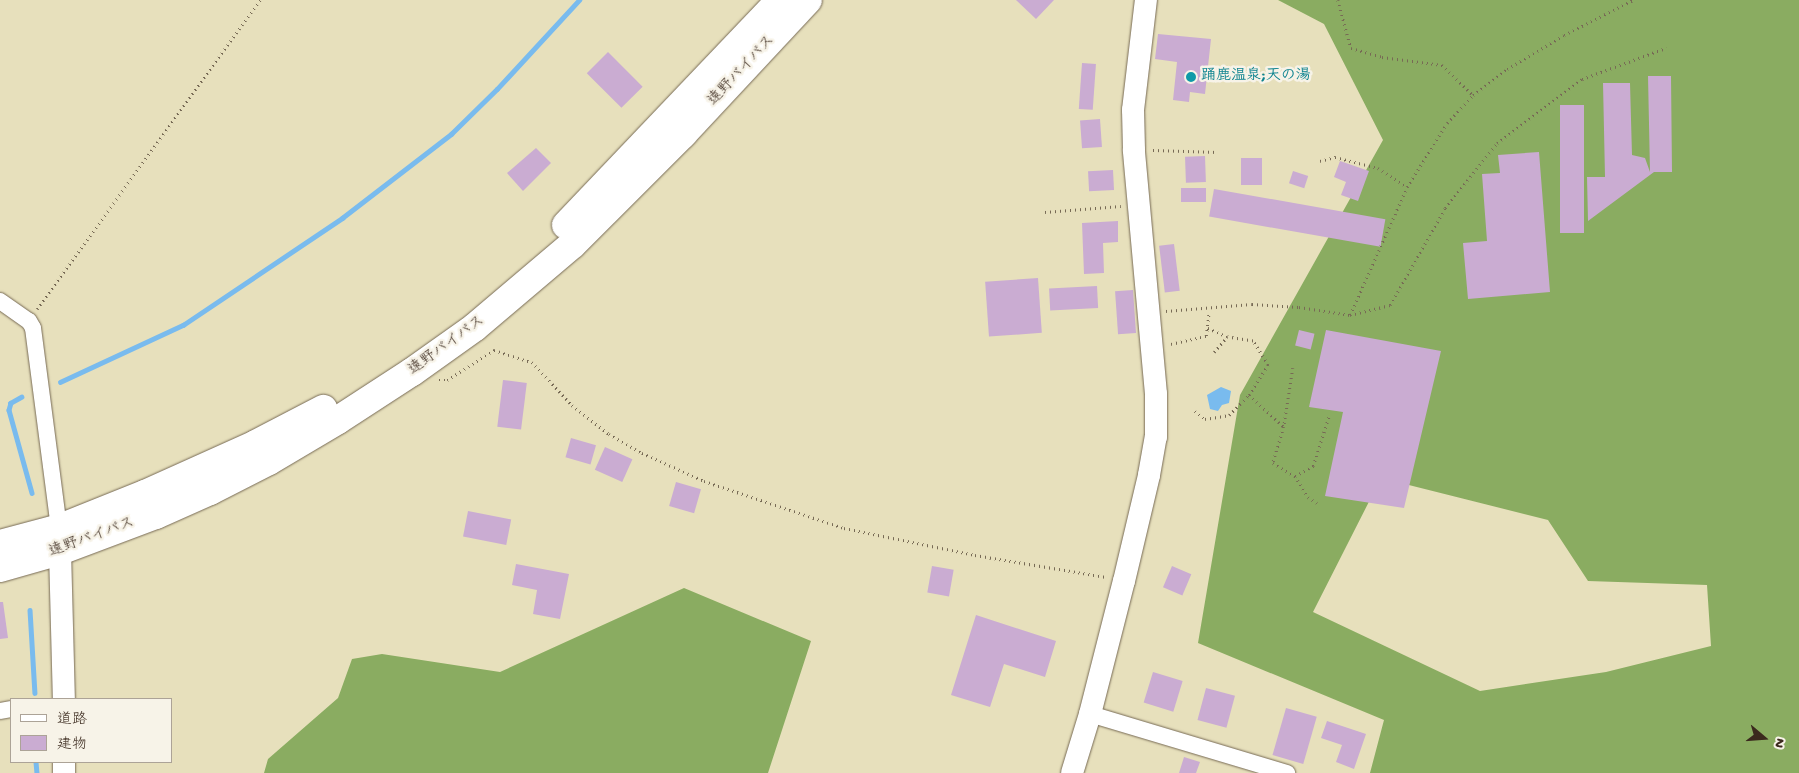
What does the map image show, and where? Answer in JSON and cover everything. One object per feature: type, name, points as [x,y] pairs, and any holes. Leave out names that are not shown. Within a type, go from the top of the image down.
[{"type":"highway","name":"遠野バイパス","points":[[0,544],[60,539],[156,515],[210,491],[329,426],[412,372],[475,327],[573,244],[683,134],[756,41],[780,0]]},
{"type":"highway","name":"遠野バイパス","points":[[0,568],[145,494],[256,444],[330,405],[399,360],[464,313],[558,233],[756,41],[808,0]]},
{"type":"street","points":[[1072,773],[1090,714],[1124,581],[1156,437],[1156,394],[1134,150],[1133,110],[1146,0]]},
{"type":"street","points":[[0,301],[28,321],[33,328],[60,539],[64,698]]},
{"type":"street","points":[[1090,714],[1286,773]]},
{"type":"path","points":[[28,321],[260,0]]},
{"type":"path","points":[[1338,0],[1351,48],[1382,57],[1442,64],[1473,95]]},
{"type":"path","points":[[1350,315],[1407,187],[1447,123],[1473,95],[1507,68],[1564,35],[1633,0]]},
{"type":"path","points":[[1150,312],[1252,304],[1299,307],[1350,315],[1390,305],[1445,208],[1497,144],[1582,79],[1666,48]]},
{"type":"path","points":[[1134,150],[1218,152]]},
{"type":"path","points":[[1320,161],[1335,157],[1378,168],[1407,187]]},
{"type":"path","points":[[1045,212],[1140,205]]},
{"type":"path","points":[[1152,345],[1184,342],[1206,336],[1209,313]]},
{"type":"path","points":[[1195,411],[1204,419],[1229,415],[1248,395],[1268,365],[1253,341],[1227,337],[1207,328]]},
{"type":"path","points":[[1214,352],[1227,337]]},
{"type":"path","points":[[412,372],[433,380],[448,380],[494,350],[532,362],[572,405],[609,434],[642,453],[704,481],[844,528],[975,556],[1089,572],[1124,581]]},
{"type":"path","points":[[1293,368],[1284,427],[1273,463],[1295,476],[1308,497],[1317,503]]},
{"type":"path","points":[[1248,395],[1284,427]]},
{"type":"path","points":[[1295,476],[1312,466],[1329,416]]},
{"type":"green space","points":[[1278,0],[1799,0],[1799,773],[1370,773],[1384,720],[1198,643],[1240,395],[1383,140],[1324,24]],"holes":[[[1381,478],[1548,520],[1588,581],[1707,585],[1711,646],[1606,672],[1480,691],[1313,612]]]},
{"type":"green space","points":[[684,588],[811,641],[768,773],[264,773],[268,759],[338,698],[352,659],[382,654],[500,672]]},
{"type":"water","points":[[1221,387],[1231,391],[1229,403],[1222,405],[1218,411],[1210,409],[1207,395]]},
{"type":"building","points":[[1016,0],[1054,0],[1036,19]]},
{"type":"building","name":"踊鹿温泉;天の湯","points":[[1158,34],[1211,39],[1205,94],[1190,92],[1189,102],[1173,100],[1177,62],[1155,59]]},
{"type":"building","points":[[608,52],[643,87],[621,108],[587,73]]},
{"type":"building","points":[[1082,63],[1096,64],[1093,110],[1079,109]]},
{"type":"building","points":[[1648,76],[1671,76],[1672,172],[1654,172],[1588,221],[1587,177],[1605,177],[1603,83],[1630,83],[1632,155],[1645,158],[1650,172]]},
{"type":"building","points":[[1560,105],[1584,105],[1584,233],[1560,233]]},
{"type":"building","points":[[1100,119],[1102,147],[1082,148],[1080,120]]},
{"type":"building","points":[[536,148],[551,163],[523,191],[507,173]]},
{"type":"building","points":[[1539,152],[1550,292],[1468,299],[1463,243],[1487,241],[1482,174],[1500,173],[1498,155]]},
{"type":"building","points":[[1205,156],[1206,182],[1186,183],[1185,157]]},
{"type":"building","points":[[1241,158],[1262,158],[1262,185],[1241,185]]},
{"type":"building","points":[[1340,161],[1369,171],[1358,201],[1341,195],[1346,182],[1334,177]]},
{"type":"building","points":[[1113,170],[1114,190],[1089,191],[1088,171]]},
{"type":"building","points":[[1293,171],[1308,176],[1304,188],[1289,183]]},
{"type":"building","points":[[1181,188],[1206,188],[1206,202],[1181,202]]},
{"type":"building","points":[[1214,189],[1385,219],[1380,247],[1209,217]]},
{"type":"building","points":[[1118,221],[1118,242],[1103,243],[1104,273],[1084,274],[1082,223]]},
{"type":"building","points":[[1174,244],[1180,291],[1165,292],[1159,246]]},
{"type":"building","points":[[1038,278],[1042,333],[989,337],[985,282]]},
{"type":"building","points":[[1097,286],[1098,308],[1050,310],[1049,289]]},
{"type":"building","points":[[1133,290],[1136,333],[1118,334],[1115,291]]},
{"type":"building","points":[[1299,330],[1315,334],[1311,349],[1295,346]]},
{"type":"building","points":[[1326,330],[1441,351],[1404,508],[1325,496],[1343,412],[1309,407]]},
{"type":"building","points":[[503,380],[527,383],[521,430],[497,427]]},
{"type":"building","points":[[571,438],[596,445],[590,464],[565,457]]},
{"type":"building","points":[[605,447],[632,459],[622,482],[595,470]]},
{"type":"building","points":[[676,482],[701,489],[694,513],[669,506]]},
{"type":"building","points":[[468,511],[511,519],[506,545],[463,537]]},
{"type":"building","points":[[516,564],[569,574],[560,619],[533,614],[537,590],[512,585]]},
{"type":"building","points":[[932,566],[954,570],[949,596],[927,593]]},
{"type":"building","points":[[1172,566],[1191,574],[1182,595],[1163,587]]},
{"type":"building","points":[[0,602],[3,602],[8,638],[0,639]]},
{"type":"building","points":[[976,615],[1056,641],[1045,677],[1004,664],[990,707],[951,695]]},
{"type":"building","points":[[1153,672],[1183,681],[1173,712],[1144,703]]},
{"type":"building","points":[[1206,688],[1235,696],[1226,728],[1197,720]]},
{"type":"building","points":[[1286,708],[1317,717],[1303,764],[1272,755]]},
{"type":"building","points":[[1327,721],[1366,734],[1354,769],[1336,762],[1342,745],[1321,738]]},
{"type":"building","points":[[1184,757],[1200,762],[1196,773],[1179,773]]},
{"type":"waterway","points":[[60,382],[183,325],[342,218],[451,134],[497,89],[579,0]]},
{"type":"waterway","points":[[22,397],[11,403],[9,410],[32,493]]},
{"type":"waterway","points":[[30,610],[35,693]]},
{"type":"waterway","points":[[36,763],[37,773]]},
{"type":"place","name":"踊鹿温泉;天の湯","points":[[1191,77]]}]
